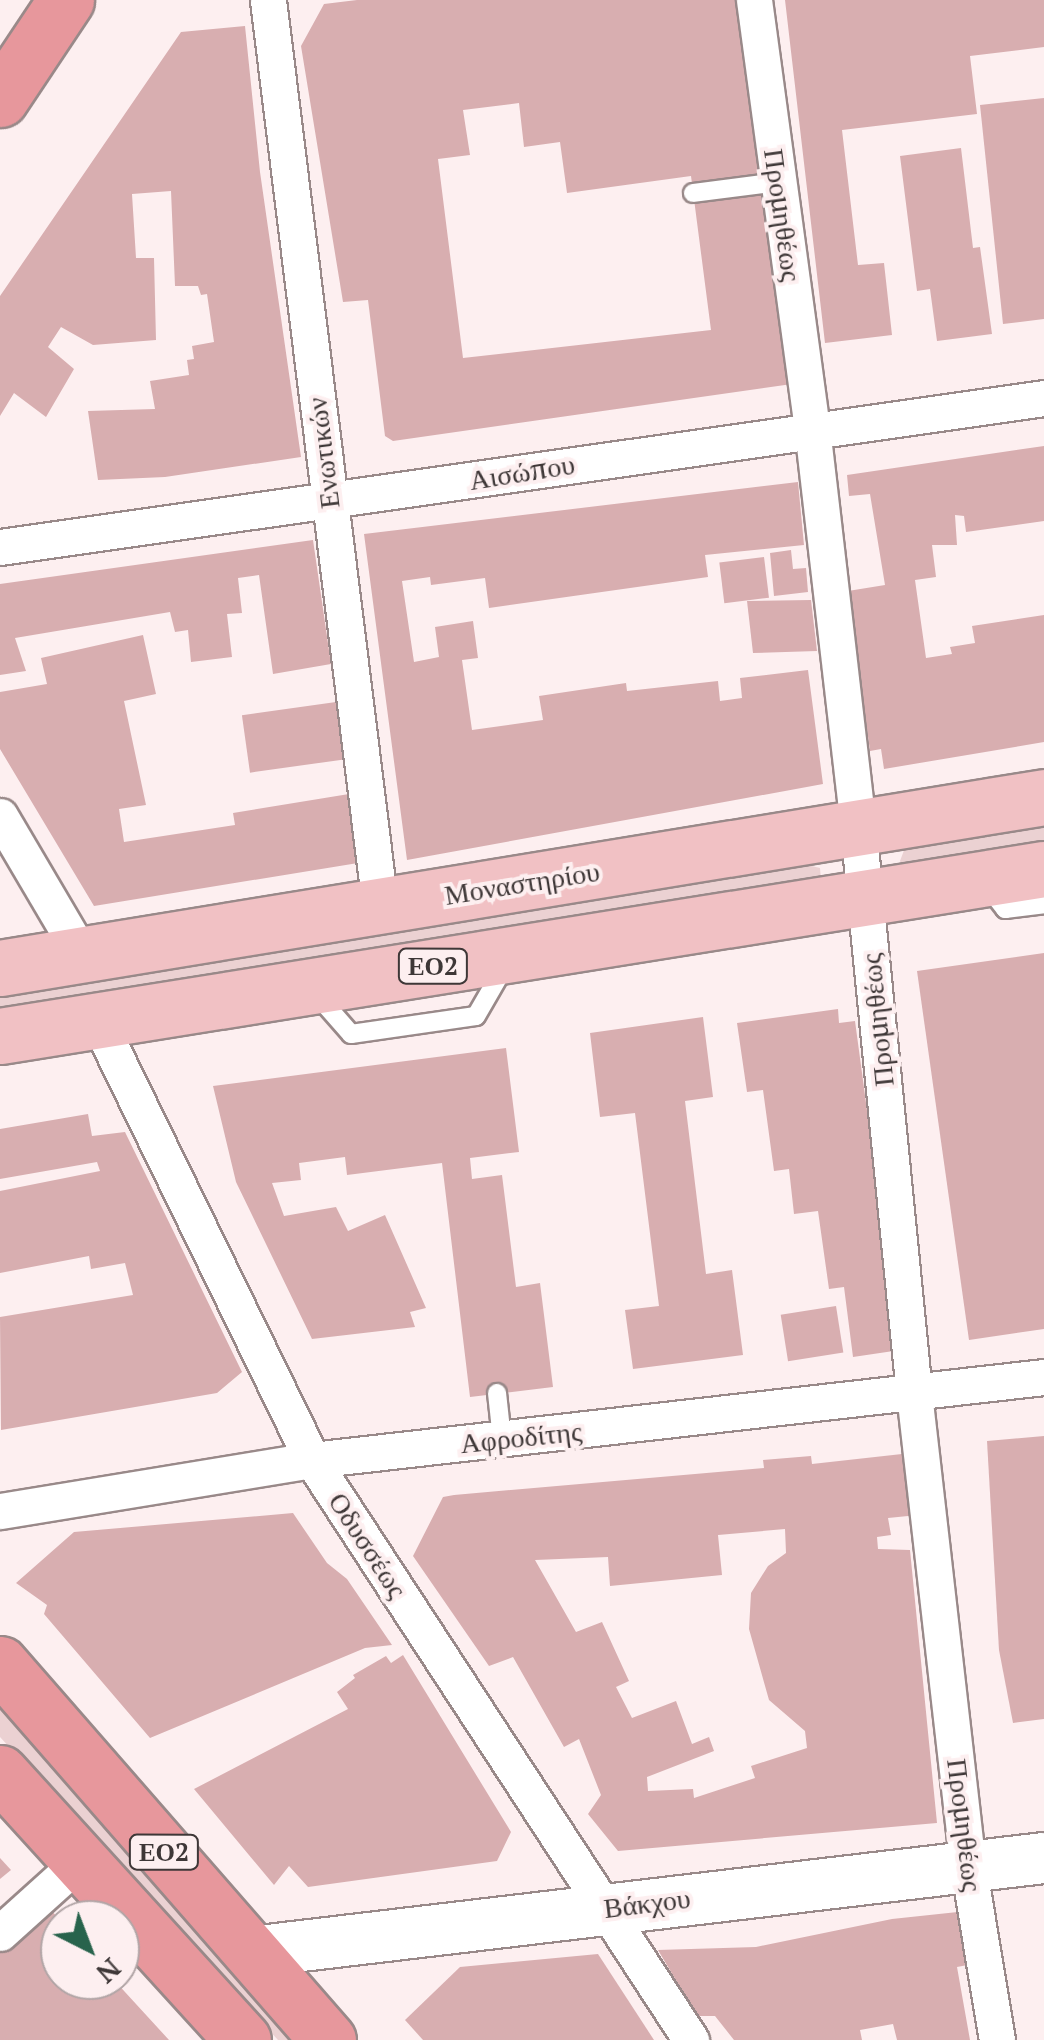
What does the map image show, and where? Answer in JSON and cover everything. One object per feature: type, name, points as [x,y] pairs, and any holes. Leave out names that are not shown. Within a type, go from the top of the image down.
[{"type":"highway","points":[[0,99],[66,0]]},
{"type":"highway","name":"ΕΟ2","points":[[0,1664],[328,2040]]},
{"type":"highway","name":"ΕΟ2","points":[[0,1773],[243,2040]]},
{"type":"main road","name":"Μοναστηρίου","points":[[0,968],[1044,797]]},
{"type":"main road","name":"ΕΟ2","points":[[0,1036],[1044,869]]},
{"type":"street","name":"Ενωτικών","points":[[268,0],[380,906]]},
{"type":"street","name":"Προμηθέως","points":[[754,0],[843,625],[858,828],[914,1393],[968,1865],[997,2040]]},
{"type":"street","name":"Αισώπου","points":[[0,547],[328,502],[812,428],[1044,398]]},
{"type":"street","points":[[0,816],[82,955]]},
{"type":"street","name":"Οδυσσέως","points":[[98,1021],[312,1460],[691,2040]]},
{"type":"street","name":"Αφροδίτης","points":[[0,1510],[312,1460],[1044,1378]]},
{"type":"street","name":"Βάκχου","points":[[251,1952],[1044,1858]]},
{"type":"street","points":[[0,1934],[80,1861]]},
{"type":"lane","points":[[693,193],[779,182]]},
{"type":"lane","points":[[981,879],[1006,909],[1044,904]]},
{"type":"lane","points":[[497,1393],[502,1439]]},
{"type":"shaded area","points":[[1044,821],[1044,848],[902,865],[900,861],[906,845]]},
{"type":"shaded area","points":[[803,864],[820,868],[821,880],[0,1012],[0,997],[95,971]]},
{"type":"shaded area","points":[[0,1701],[297,2040],[278,2040],[0,1737]]},
{"type":"building","points":[[357,0],[743,0],[799,383],[393,441],[385,436],[368,300],[343,302],[301,46],[324,4]],"holes":[[[519,103],[524,147],[560,142],[567,193],[691,176],[711,330],[463,358],[438,159],[470,155],[463,110]]]},
{"type":"building","points":[[785,0],[1044,0],[1044,47],[970,56],[977,114],[842,130],[858,265],[884,263],[892,335],[825,343]]},
{"type":"building","points":[[245,26],[260,172],[301,457],[165,477],[98,480],[88,411],[155,409],[150,381],[189,375],[187,360],[194,359],[192,346],[214,342],[207,294],[201,295],[198,286],[175,286],[171,191],[132,194],[136,258],[154,258],[156,340],[93,345],[61,327],[48,347],[74,369],[46,417],[14,393],[0,416],[0,296],[181,32]]},
{"type":"building","points":[[1044,98],[1044,319],[1003,324],[980,105]]},
{"type":"building","points":[[961,148],[973,248],[980,247],[992,334],[937,341],[930,289],[917,291],[900,156]]},
{"type":"building","points":[[1044,446],[1044,521],[966,532],[964,516],[955,515],[957,545],[932,545],[936,577],[915,580],[926,658],[952,654],[950,647],[975,643],[972,626],[1044,615],[1044,742],[884,769],[881,749],[870,751],[848,591],[885,585],[870,494],[849,496],[847,475]]},
{"type":"building","points":[[798,482],[804,545],[705,555],[708,577],[489,608],[485,578],[431,585],[430,577],[402,581],[414,662],[439,657],[435,627],[473,621],[478,658],[462,660],[472,730],[543,720],[539,696],[626,683],[627,691],[718,681],[720,701],[742,698],[740,678],[808,670],[823,784],[407,860],[364,534]]},
{"type":"building","points":[[313,540],[331,664],[273,674],[259,575],[238,578],[242,613],[227,614],[232,657],[191,662],[188,630],[175,632],[170,612],[15,638],[26,671],[0,675],[0,584]]},
{"type":"building","points":[[791,550],[793,569],[806,568],[808,592],[774,596],[770,553]]},
{"type":"building","points":[[764,557],[769,598],[724,603],[719,562]]},
{"type":"building","points":[[811,600],[817,651],[753,653],[747,601]]},
{"type":"building","points":[[143,635],[156,694],[124,701],[146,805],[119,809],[124,842],[235,825],[233,813],[349,794],[358,863],[94,906],[0,749],[0,692],[47,684],[41,658]]},
{"type":"building","points":[[336,702],[344,759],[250,773],[242,715]]},
{"type":"building","points":[[1044,953],[1044,1329],[969,1340],[917,971]]},
{"type":"building","points":[[838,1009],[839,1023],[855,1021],[890,1281],[907,1349],[853,1357],[844,1287],[829,1289],[818,1211],[794,1214],[789,1169],[774,1171],[763,1090],[747,1092],[737,1023]]},
{"type":"building","points":[[703,1017],[713,1097],[685,1101],[706,1274],[732,1270],[743,1355],[633,1369],[625,1310],[659,1306],[635,1113],[600,1117],[590,1033]]},
{"type":"building","points":[[506,1048],[519,1152],[470,1158],[472,1179],[502,1175],[516,1287],[540,1283],[553,1387],[470,1397],[442,1163],[347,1175],[345,1157],[299,1163],[301,1180],[272,1183],[284,1216],[336,1207],[348,1231],[385,1215],[426,1308],[410,1312],[415,1327],[312,1339],[236,1182],[213,1086]]},
{"type":"building","points":[[88,1114],[92,1136],[125,1132],[242,1372],[217,1393],[1,1430],[0,1317],[133,1295],[125,1263],[91,1269],[89,1256],[0,1273],[0,1191],[100,1171],[97,1162],[0,1179],[0,1129]]},
{"type":"building","points":[[836,1306],[843,1352],[788,1361],[781,1315]]},
{"type":"building","points":[[1044,1436],[1044,1719],[1013,1723],[999,1650],[987,1441]]},
{"type":"building","points":[[911,1453],[918,1515],[888,1518],[891,1535],[877,1537],[878,1549],[910,1550],[937,1823],[618,1851],[588,1814],[601,1795],[579,1739],[564,1747],[513,1657],[489,1666],[413,1556],[443,1497],[764,1468],[763,1460],[811,1456],[812,1464]],"holes":[[[785,1529],[786,1553],[768,1566],[751,1593],[749,1629],[769,1700],[805,1731],[807,1748],[751,1766],[755,1778],[694,1798],[693,1789],[648,1791],[647,1777],[714,1751],[709,1737],[692,1744],[676,1701],[632,1718],[616,1687],[629,1681],[602,1622],[576,1632],[535,1560],[608,1557],[610,1586],[722,1575],[718,1535]]]},
{"type":"building","points":[[293,1513],[327,1563],[347,1579],[392,1645],[365,1648],[150,1738],[44,1614],[47,1605],[16,1583],[74,1532]]},
{"type":"building","points":[[403,1655],[511,1832],[497,1861],[308,1887],[289,1866],[274,1885],[194,1789],[348,1709],[337,1692],[355,1678],[353,1675],[386,1656],[391,1663]]},
{"type":"building","points":[[0,1858],[11,1870],[0,1879]]},
{"type":"building","points":[[967,1911],[973,1964],[957,1967],[970,2040],[897,2040],[893,2024],[860,2030],[862,2040],[734,2040],[715,2016],[697,2016],[658,1950],[756,1947],[892,1919]]},
{"type":"building","points":[[40,1916],[40,2000],[132,2000],[169,2040],[0,2040],[0,1951]]},
{"type":"building","points":[[598,1954],[654,2040],[423,2040],[405,2020],[460,1967]]}]
